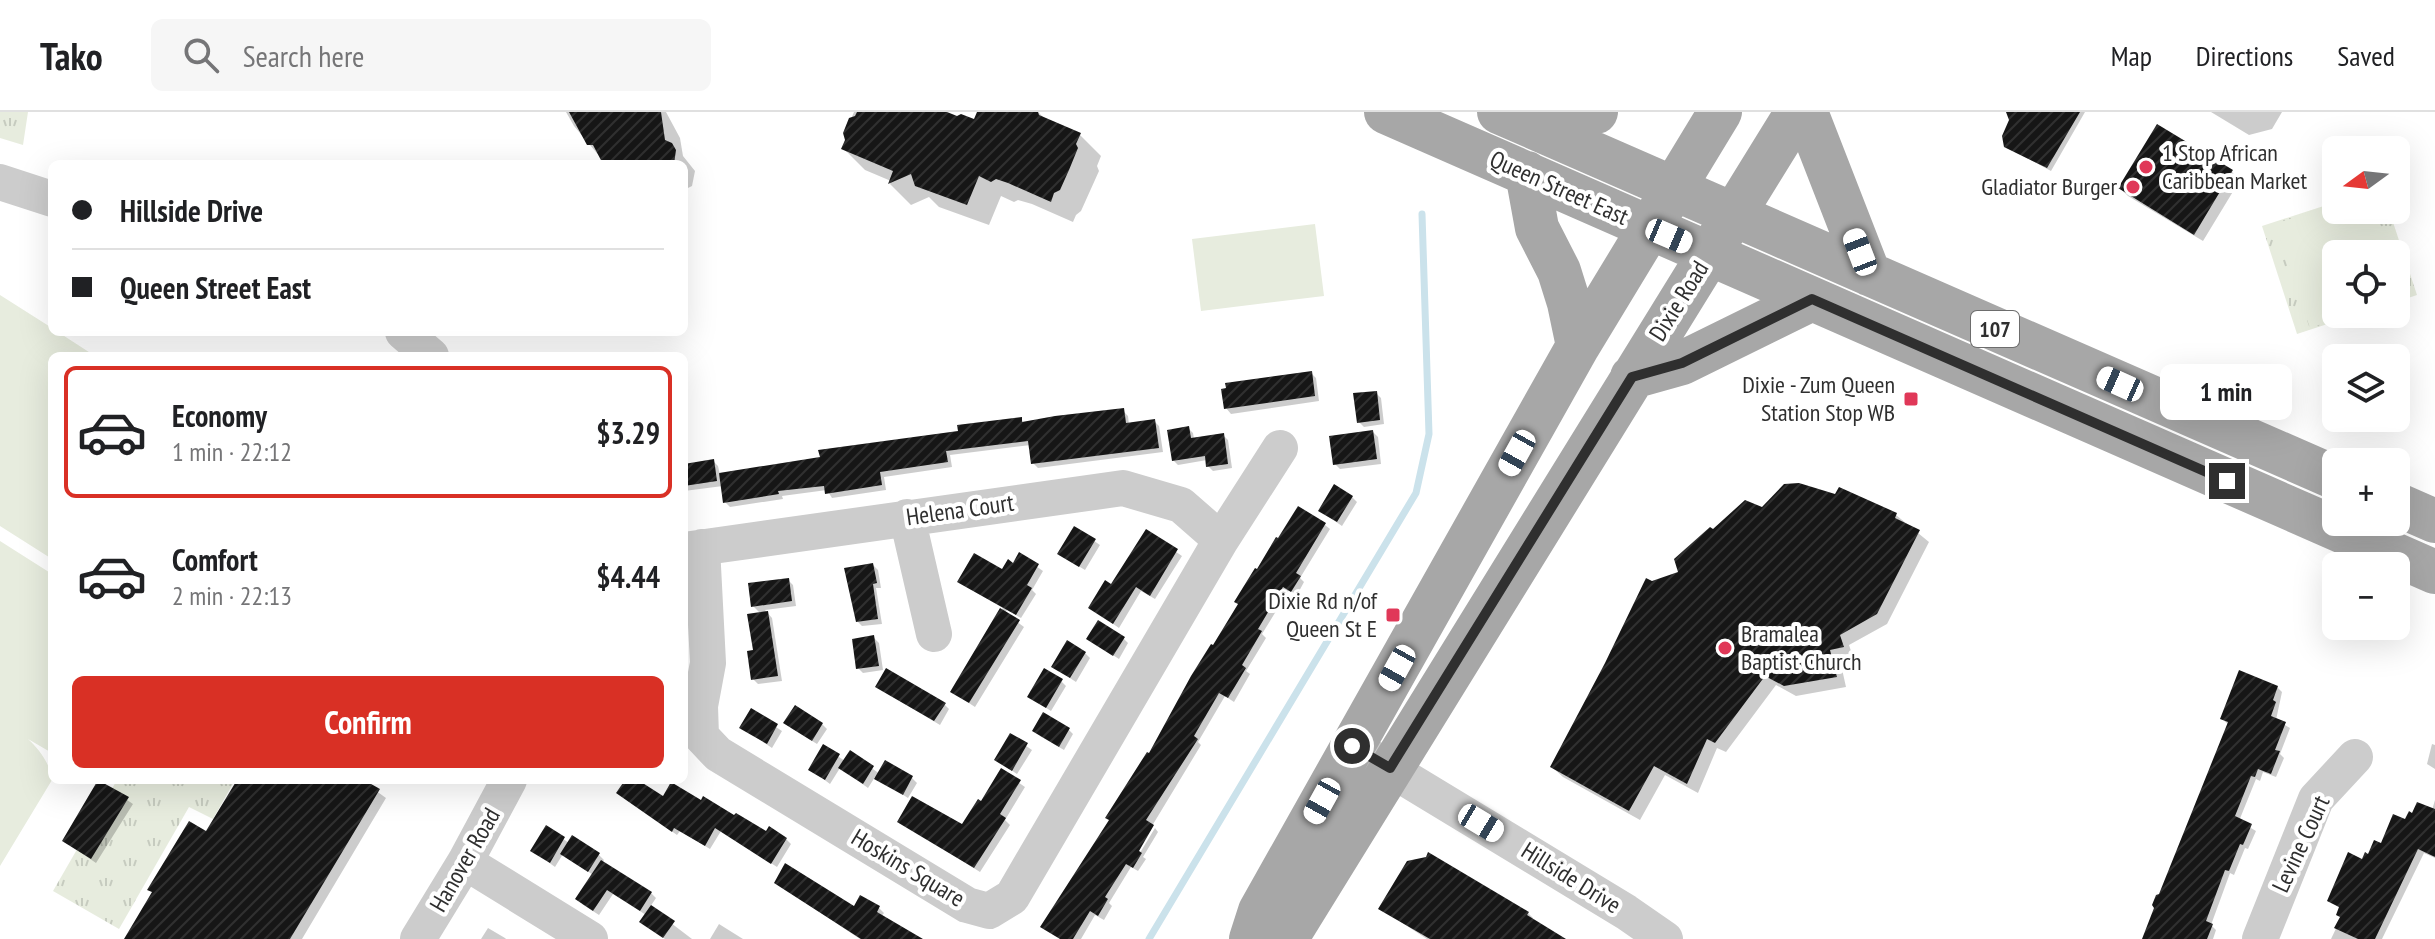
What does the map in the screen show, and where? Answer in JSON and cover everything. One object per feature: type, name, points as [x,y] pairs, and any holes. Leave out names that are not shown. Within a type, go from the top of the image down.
[{"type":"main road","name":"Queen Street East","points":[[1386,112],[2435,572]]},
{"type":"main road","name":"Queen Street East","points":[[1499,112],[2322,472]]},
{"type":"main road","points":[[1538,129],[1596,112]]},
{"type":"main road","points":[[1251,939],[1260,911],[1578,346],[1720,112]]},
{"type":"main road","name":"Dixie Road","points":[[1283,939],[1291,931],[1797,112]]},
{"type":"main road","points":[[1806,112],[1869,274]]},
{"type":"main road","points":[[1527,173],[1537,228],[1559,271],[1578,346]]},
{"type":"main road","points":[[1632,377],[1682,363],[1812,299]]},
{"type":"main road","points":[[2410,510],[2435,521]]},
{"type":"street","points":[[0,182],[48,198]]},
{"type":"street","points":[[408,336],[426,352]]},
{"type":"street","points":[[1221,540],[1280,448]]},
{"type":"street","name":"Helena Court","points":[[693,548],[1123,488],[1181,505],[1221,540]]},
{"type":"street","points":[[907,517],[934,634]]},
{"type":"street","name":"Hoskins Square","points":[[693,548],[708,663],[700,706],[701,736],[718,754],[731,762],[967,905],[989,911],[1012,897],[1221,540]]},
{"type":"street","name":"Hillside Drive","points":[[1352,746],[1613,904],[1665,939]]},
{"type":"street","name":"Levine Court","points":[[2260,939],[2316,799],[2355,757]]},
{"type":"street","name":"Hanover Road","points":[[418,939],[465,862],[507,784]]},
{"type":"street","points":[[465,862],[590,939]]},
{"type":"green space","points":[[0,112],[28,112],[23,145],[0,138]]},
{"type":"green space","points":[[2322,207],[2322,224],[2394,224],[2399,240],[2322,240],[2322,326],[2297,334],[2262,226]]},
{"type":"green space","points":[[2322,208],[2322,224],[2378,224],[2383,240],[2322,240],[2322,268],[2293,277],[2275,224]]},
{"type":"green space","points":[[1315,224],[1324,296],[1201,311],[1192,239]]},
{"type":"green space","points":[[2322,270],[2322,324],[2310,328],[2293,279]]},
{"type":"green space","points":[[2410,274],[2417,295],[2410,297]]},
{"type":"green space","points":[[0,295],[48,325],[48,336],[64,336],[89,352],[48,352],[48,556],[0,526]]},
{"type":"green space","points":[[0,541],[48,571],[48,751],[28,739],[44,758],[50,784],[0,866]]},
{"type":"green space","points":[[115,784],[233,784],[213,819],[189,807],[119,929],[53,891]]},
{"type":"building","points":[[569,112],[661,112],[665,140],[672,143],[676,150],[675,160],[601,160],[593,145],[587,145]]},
{"type":"building","points":[[857,112],[947,112],[974,119],[977,112],[1038,112],[1081,133],[1069,170],[1051,202],[1008,183],[996,179],[991,182],[979,176],[967,205],[915,186],[911,174],[888,184],[893,171],[841,149],[849,118]]},
{"type":"building","points":[[2006,112],[2080,112],[2047,168],[2004,147],[2002,136],[2009,120]]},
{"type":"building","points":[[2157,124],[2233,170],[2194,235],[2118,188]]},
{"type":"building","points":[[1312,371],[1315,396],[1224,409],[1221,389],[1226,388],[1225,383]]},
{"type":"building","points":[[1377,391],[1380,420],[1357,423],[1353,393]]},
{"type":"building","points":[[1124,408],[1126,423],[1155,419],[1159,448],[1031,464],[1028,441],[946,451],[948,462],[880,472],[882,485],[825,494],[824,486],[778,491],[779,494],[723,503],[719,473],[820,457],[818,450],[958,431],[957,425],[1022,417],[1022,422]]},
{"type":"building","points":[[1189,426],[1191,438],[1224,433],[1228,464],[1206,467],[1205,456],[1172,461],[1167,430]]},
{"type":"building","points":[[1373,430],[1377,459],[1333,465],[1329,436]]},
{"type":"building","points":[[714,459],[717,481],[688,485],[688,463]]},
{"type":"building","name":"Bramalea Baptist Church","points":[[1799,483],[1835,494],[1839,487],[1897,513],[1895,518],[1920,530],[1877,614],[1840,635],[1844,647],[1830,650],[1837,677],[1784,686],[1765,676],[1715,743],[1707,739],[1687,784],[1654,766],[1629,811],[1550,767],[1646,578],[1652,581],[1678,572],[1674,559],[1745,500],[1762,507],[1784,484]]},
{"type":"building","points":[[1334,484],[1353,496],[1337,522],[1318,511]]},
{"type":"building","points":[[1298,506],[1326,523],[1296,573],[1301,576],[1291,592],[1283,587],[1258,629],[1262,631],[1242,665],[1246,668],[1228,698],[1219,693],[1194,736],[1198,739],[1146,820],[1154,825],[1133,868],[1126,864],[1105,897],[1108,899],[1098,916],[1090,911],[1073,939],[1060,939],[1040,927],[1109,820],[1105,818],[1149,753],[1191,676],[1238,604],[1234,602]]},
{"type":"building","points":[[1074,526],[1096,539],[1079,567],[1057,554]]},
{"type":"building","points":[[1146,529],[1178,549],[1150,596],[1136,587],[1113,624],[1088,608],[1105,580],[1111,584]]},
{"type":"building","points":[[1019,552],[1039,564],[1027,585],[1032,588],[1016,615],[957,582],[974,553],[1002,569],[1008,559],[1013,563]]},
{"type":"building","points":[[873,563],[878,619],[856,622],[844,568]]},
{"type":"building","points":[[789,578],[792,601],[751,607],[748,583]]},
{"type":"building","points":[[1000,608],[1020,620],[969,703],[950,692]]},
{"type":"building","points":[[768,611],[778,676],[751,680],[747,651],[753,650],[747,614]]},
{"type":"building","points":[[1098,620],[1125,637],[1113,656],[1086,639]]},
{"type":"building","points":[[874,635],[879,666],[856,669],[852,639]]},
{"type":"building","points":[[1067,640],[1086,652],[1070,678],[1051,667]]},
{"type":"building","points":[[886,668],[946,703],[934,721],[875,687]]},
{"type":"building","points":[[1044,668],[1063,679],[1046,708],[1027,697]]},
{"type":"building","points":[[2239,670],[2278,686],[2271,716],[2286,722],[2275,750],[2280,751],[2271,774],[2258,769],[2255,777],[2251,776],[2235,816],[2252,824],[2229,871],[2225,870],[2206,921],[2213,924],[2207,939],[2142,939],[2154,908],[2152,905],[2228,722],[2220,719]]},
{"type":"building","points":[[795,705],[823,723],[812,741],[783,723]]},
{"type":"building","points":[[751,708],[778,724],[767,744],[739,728]]},
{"type":"building","points":[[1043,712],[1070,728],[1059,747],[1032,731]]},
{"type":"building","points":[[1010,733],[1028,743],[1012,771],[994,760]]},
{"type":"building","points":[[823,744],[840,754],[825,780],[808,770]]},
{"type":"building","points":[[850,750],[874,766],[863,784],[838,768]]},
{"type":"building","points":[[885,760],[913,776],[903,795],[874,779]]},
{"type":"building","points":[[1001,768],[1021,780],[1000,814],[1006,818],[974,868],[897,822],[912,796],[962,824],[978,799],[981,801]]},
{"type":"building","points":[[96,784],[105,784],[129,797],[91,859],[62,841]]},
{"type":"building","points":[[235,784],[371,784],[380,789],[290,939],[124,939],[152,892],[147,890],[189,821],[206,831]]},
{"type":"building","points":[[622,784],[644,784],[663,796],[670,784],[674,784],[701,800],[703,796],[766,831],[769,826],[787,838],[771,864],[715,828],[705,846],[674,828],[672,832],[616,793]]},
{"type":"building","points":[[2417,802],[2435,809],[2435,857],[2418,849],[2375,939],[2358,939],[2334,928],[2340,917],[2336,915],[2339,907],[2327,901],[2348,852],[2362,859],[2365,852],[2368,854],[2374,840],[2381,843],[2393,814],[2405,819]]},
{"type":"building","points":[[546,825],[565,837],[550,863],[530,851]]},
{"type":"building","points":[[572,835],[600,853],[588,872],[560,854]]},
{"type":"building","points":[[1428,852],[1529,912],[1527,915],[1566,939],[1430,939],[1378,909],[1407,861],[1426,857]]},
{"type":"building","points":[[601,860],[652,892],[640,911],[607,890],[593,911],[575,899]]},
{"type":"building","points":[[785,863],[854,906],[860,895],[880,906],[877,912],[923,939],[861,939],[774,883]]},
{"type":"building","points":[[651,905],[675,921],[663,938],[639,922]]},
{"type":"waterway","points":[[1149,939],[1416,493],[1429,434],[1422,214]]},
{"type":"place","name":"1 Stop African Caribbean Market","points":[[2146,167]]},
{"type":"place","name":"Gladiator Burger","points":[[2133,187]]},
{"type":"place","name":"Dixie - Zum Queen Station Stop WB","points":[[1911,399]]},
{"type":"place","name":"Dixie Rd n/of Queen St E","points":[[1393,615]]},
{"type":"place","name":"Bramalea Baptist Church","points":[[1725,648]]},
{"type":"route","points":[[1352,746],[1390,768],[1632,377],[1682,363],[1812,299],[2227,481]]}]
